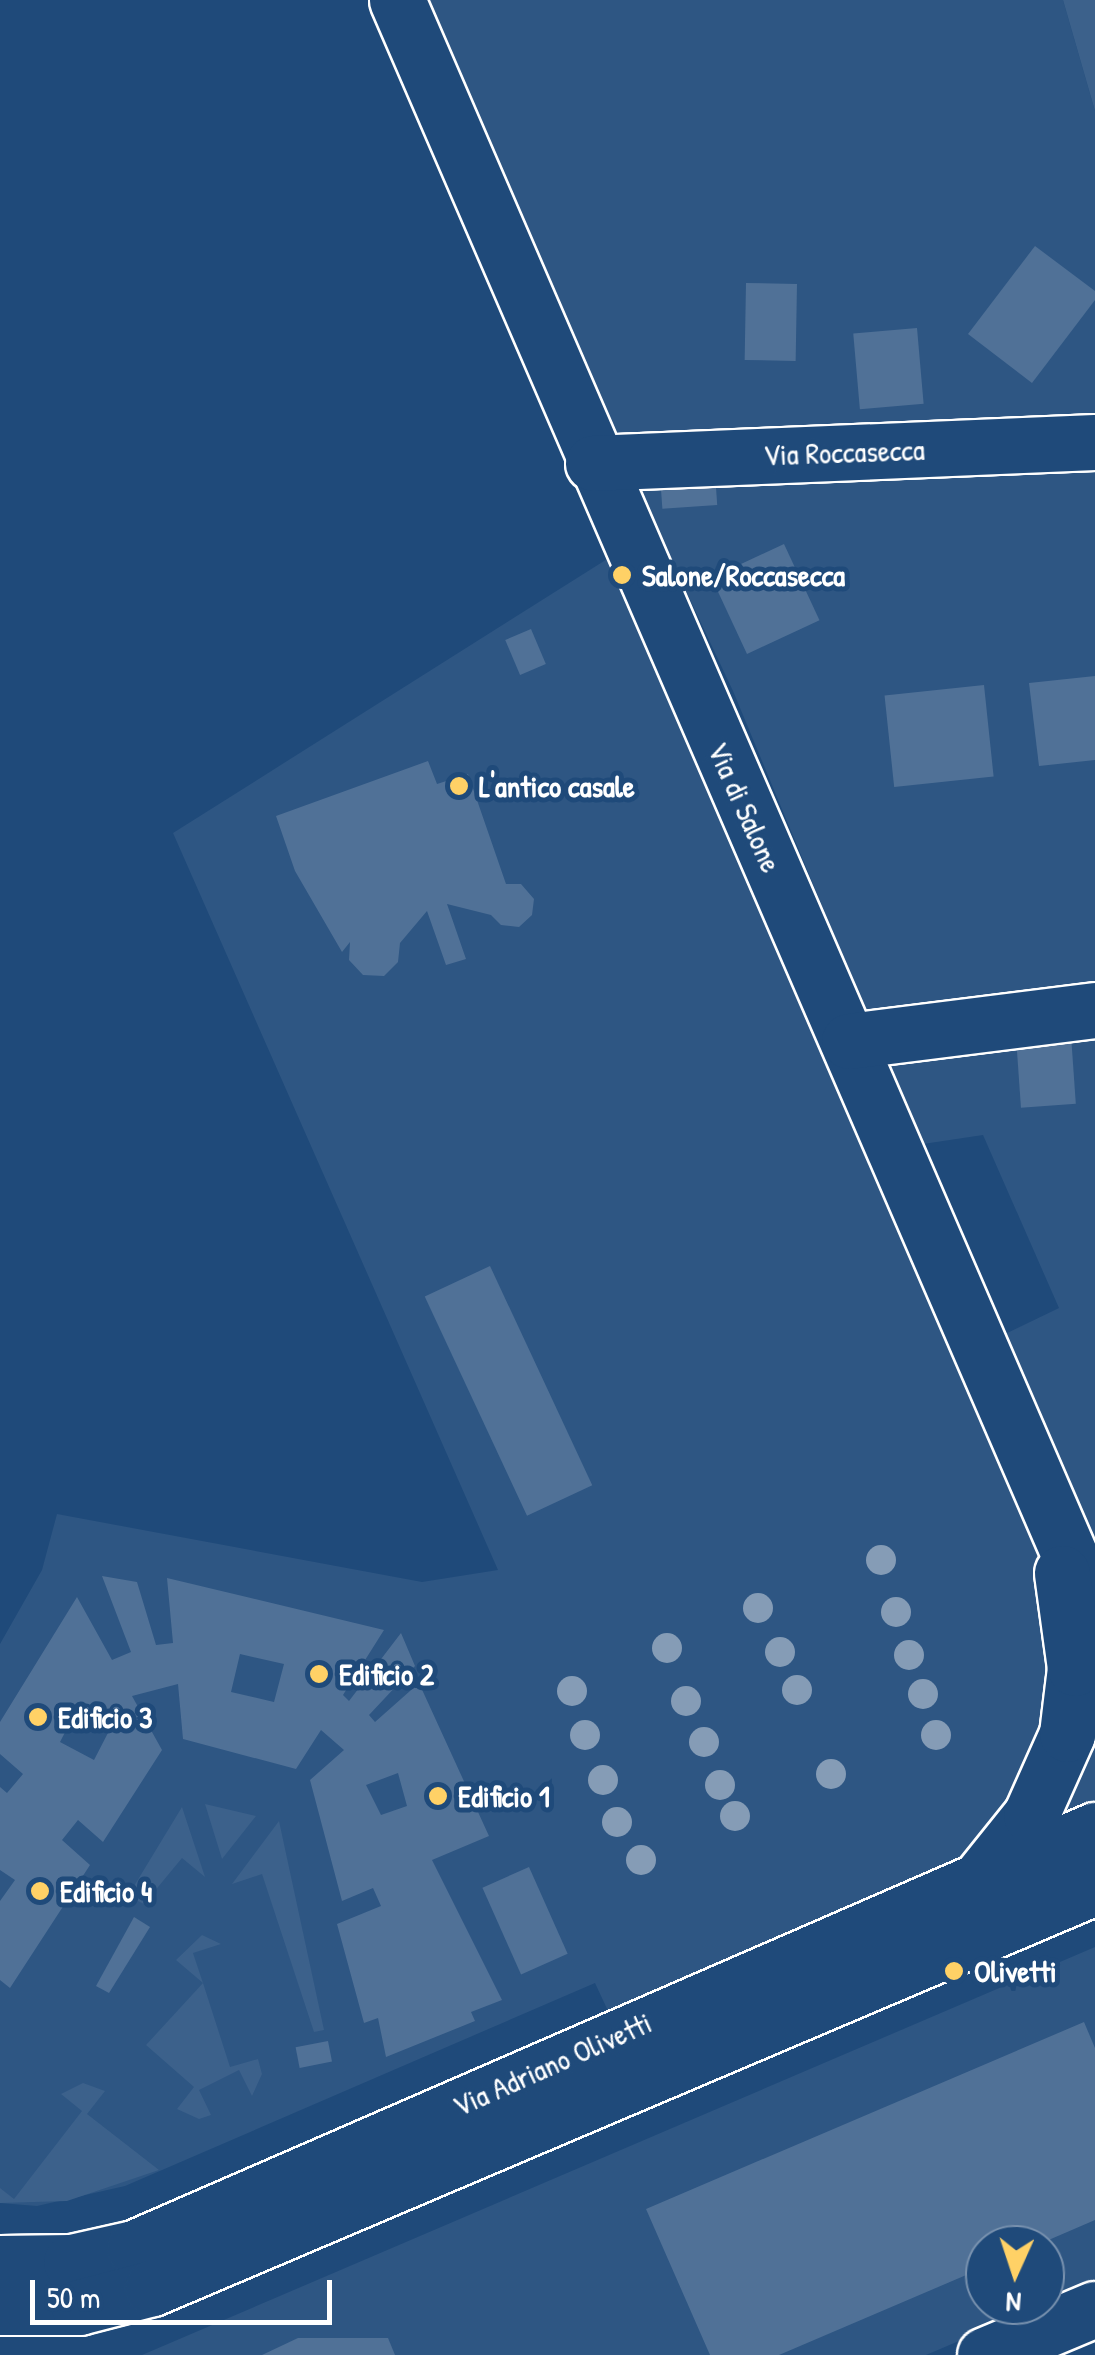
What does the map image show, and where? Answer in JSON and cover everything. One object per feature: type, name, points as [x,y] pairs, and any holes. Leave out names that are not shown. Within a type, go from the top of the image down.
[{"type":"street","name":"Via di Salone","points":[[396,0],[593,463],[849,1042],[1095,1614]]},
{"type":"street","name":"Via Roccasecca","points":[[593,463],[1095,442]]},
{"type":"street","points":[[849,1042],[1095,1010]]},
{"type":"street","points":[[977,1882],[1043,1794],[1073,1702],[1072,1631],[1047,1499]]},
{"type":"street","name":"Via Adriano Olivetti","points":[[0,2263],[71,2262],[134,2248],[1095,1830]]},
{"type":"street","name":"Via Adriano Olivetti","points":[[0,2306],[78,2307],[152,2288],[1095,1887]]},
{"type":"street","points":[[986,2355],[1095,2310]]},
{"type":"shaded area","points":[[414,0],[1063,0],[1095,111],[1095,424],[613,447]]},
{"type":"shaded area","points":[[1063,0],[1095,0],[1095,111]]},
{"type":"shaded area","points":[[1095,461],[1095,991],[869,1019],[733,691],[632,476]]},
{"type":"shaded area","points":[[612,556],[1095,1667],[1095,1810],[609,2013],[595,1983],[125,2186],[37,2206],[0,2203],[0,1644],[42,1570],[57,1514],[422,1582],[498,1570],[173,833]]},
{"type":"shaded area","points":[[1095,1034],[1095,1560],[999,1337],[1059,1308],[983,1135],[923,1144],[888,1062]]},
{"type":"shaded area","points":[[205,1804],[256,1816],[222,1859]]},
{"type":"shaded area","points":[[182,1807],[205,1877],[182,1858],[144,1904],[128,1896]]},
{"type":"shaded area","points":[[279,1821],[324,2030],[314,2032],[262,1874],[232,1884]]},
{"type":"shaded area","points":[[202,1935],[221,1944],[193,1953],[203,1983],[176,1960]]},
{"type":"shaded area","points":[[1095,1947],[1095,2283],[1065,2296],[1065,2225],[965,2225],[965,2325],[997,2325],[926,2355],[142,2355]]},
{"type":"shaded area","points":[[203,1983],[230,2067],[258,2059],[262,2074],[252,2096],[239,2070],[199,2090],[211,2115],[199,2119],[177,2109],[194,2087],[146,2045]]},
{"type":"shaded area","points":[[83,2083],[105,2091],[87,2114],[159,2170],[67,2201],[0,2203],[0,2188],[14,2199],[82,2111],[61,2094]]},
{"type":"building","points":[[1035,246],[1095,291],[1095,300],[1032,383],[968,334]]},
{"type":"building","points":[[746,283],[797,284],[796,361],[745,360]]},
{"type":"building","points":[[917,328],[924,404],[860,409],[853,334]]},
{"type":"building","points":[[715,473],[717,505],[662,509],[660,477]]},
{"type":"building","points":[[784,544],[819,620],[747,654],[711,578]]},
{"type":"building","points":[[531,629],[546,664],[520,675],[505,640]]},
{"type":"building","points":[[1095,676],[1095,760],[1039,766],[1029,683]]},
{"type":"building","points":[[984,685],[994,776],[894,787],[885,695]]},
{"type":"building","points":[[428,761],[437,784],[468,774],[506,884],[521,884],[534,899],[532,915],[519,927],[501,925],[491,915],[447,904],[466,959],[446,965],[427,911],[400,943],[398,962],[384,976],[363,975],[349,960],[350,942],[342,952],[295,871],[276,816]]},
{"type":"building","points":[[1071,1035],[1076,1104],[1021,1108],[1016,1039]]},
{"type":"building","points":[[490,1266],[592,1485],[527,1516],[425,1296]]},
{"type":"building","points":[[102,1576],[137,1582],[156,1645],[173,1643],[167,1578],[384,1630],[343,1695],[349,1701],[401,1633],[415,1666],[369,1715],[375,1722],[419,1683],[489,1836],[432,1860],[502,2000],[471,2012],[475,2021],[386,2057],[378,2018],[364,2023],[337,1924],[381,1906],[373,1888],[342,1901],[310,1780],[344,1750],[321,1730],[296,1769],[183,1739],[178,1684],[132,1696],[162,1750],[103,1842],[78,1820],[62,1840],[90,1865],[10,1988],[0,1980],[0,1901],[15,1880],[0,1870],[0,1787],[7,1793],[23,1774],[0,1754],[0,1722],[77,1597],[112,1660],[131,1652]],"holes":[[[240,1654],[284,1664],[274,1702],[231,1692]],[[76,1711],[110,1729],[94,1760],[60,1742]],[[398,1773],[407,1806],[381,1815],[366,1785]]]},
{"type":"building","points":[[529,1867],[568,1954],[521,1975],[482,1888]]},
{"type":"building","points":[[134,1917],[150,1927],[109,1993],[96,1986]]},
{"type":"building","points":[[1084,2022],[1095,2048],[1095,2220],[1065,2233],[1065,2225],[965,2225],[965,2276],[779,2355],[710,2355],[646,2209]]},
{"type":"building","points":[[328,2041],[332,2062],[300,2068],[296,2047]]},
{"type":"building","points":[[298,2338],[388,2338],[395,2355],[262,2355]]},
{"type":"place","name":"Salone/Roccasecca","points":[[622,575]]},
{"type":"place","name":"L'antico casale","points":[[459,786]]},
{"type":"place","name":"Edificio 2","points":[[319,1674]]},
{"type":"place","name":"Edificio 3","points":[[38,1717]]},
{"type":"place","name":"Edificio 1","points":[[438,1796]]},
{"type":"place","name":"Edificio 4","points":[[40,1891]]},
{"type":"place","name":"Olivetti","points":[[954,1971]]}]
